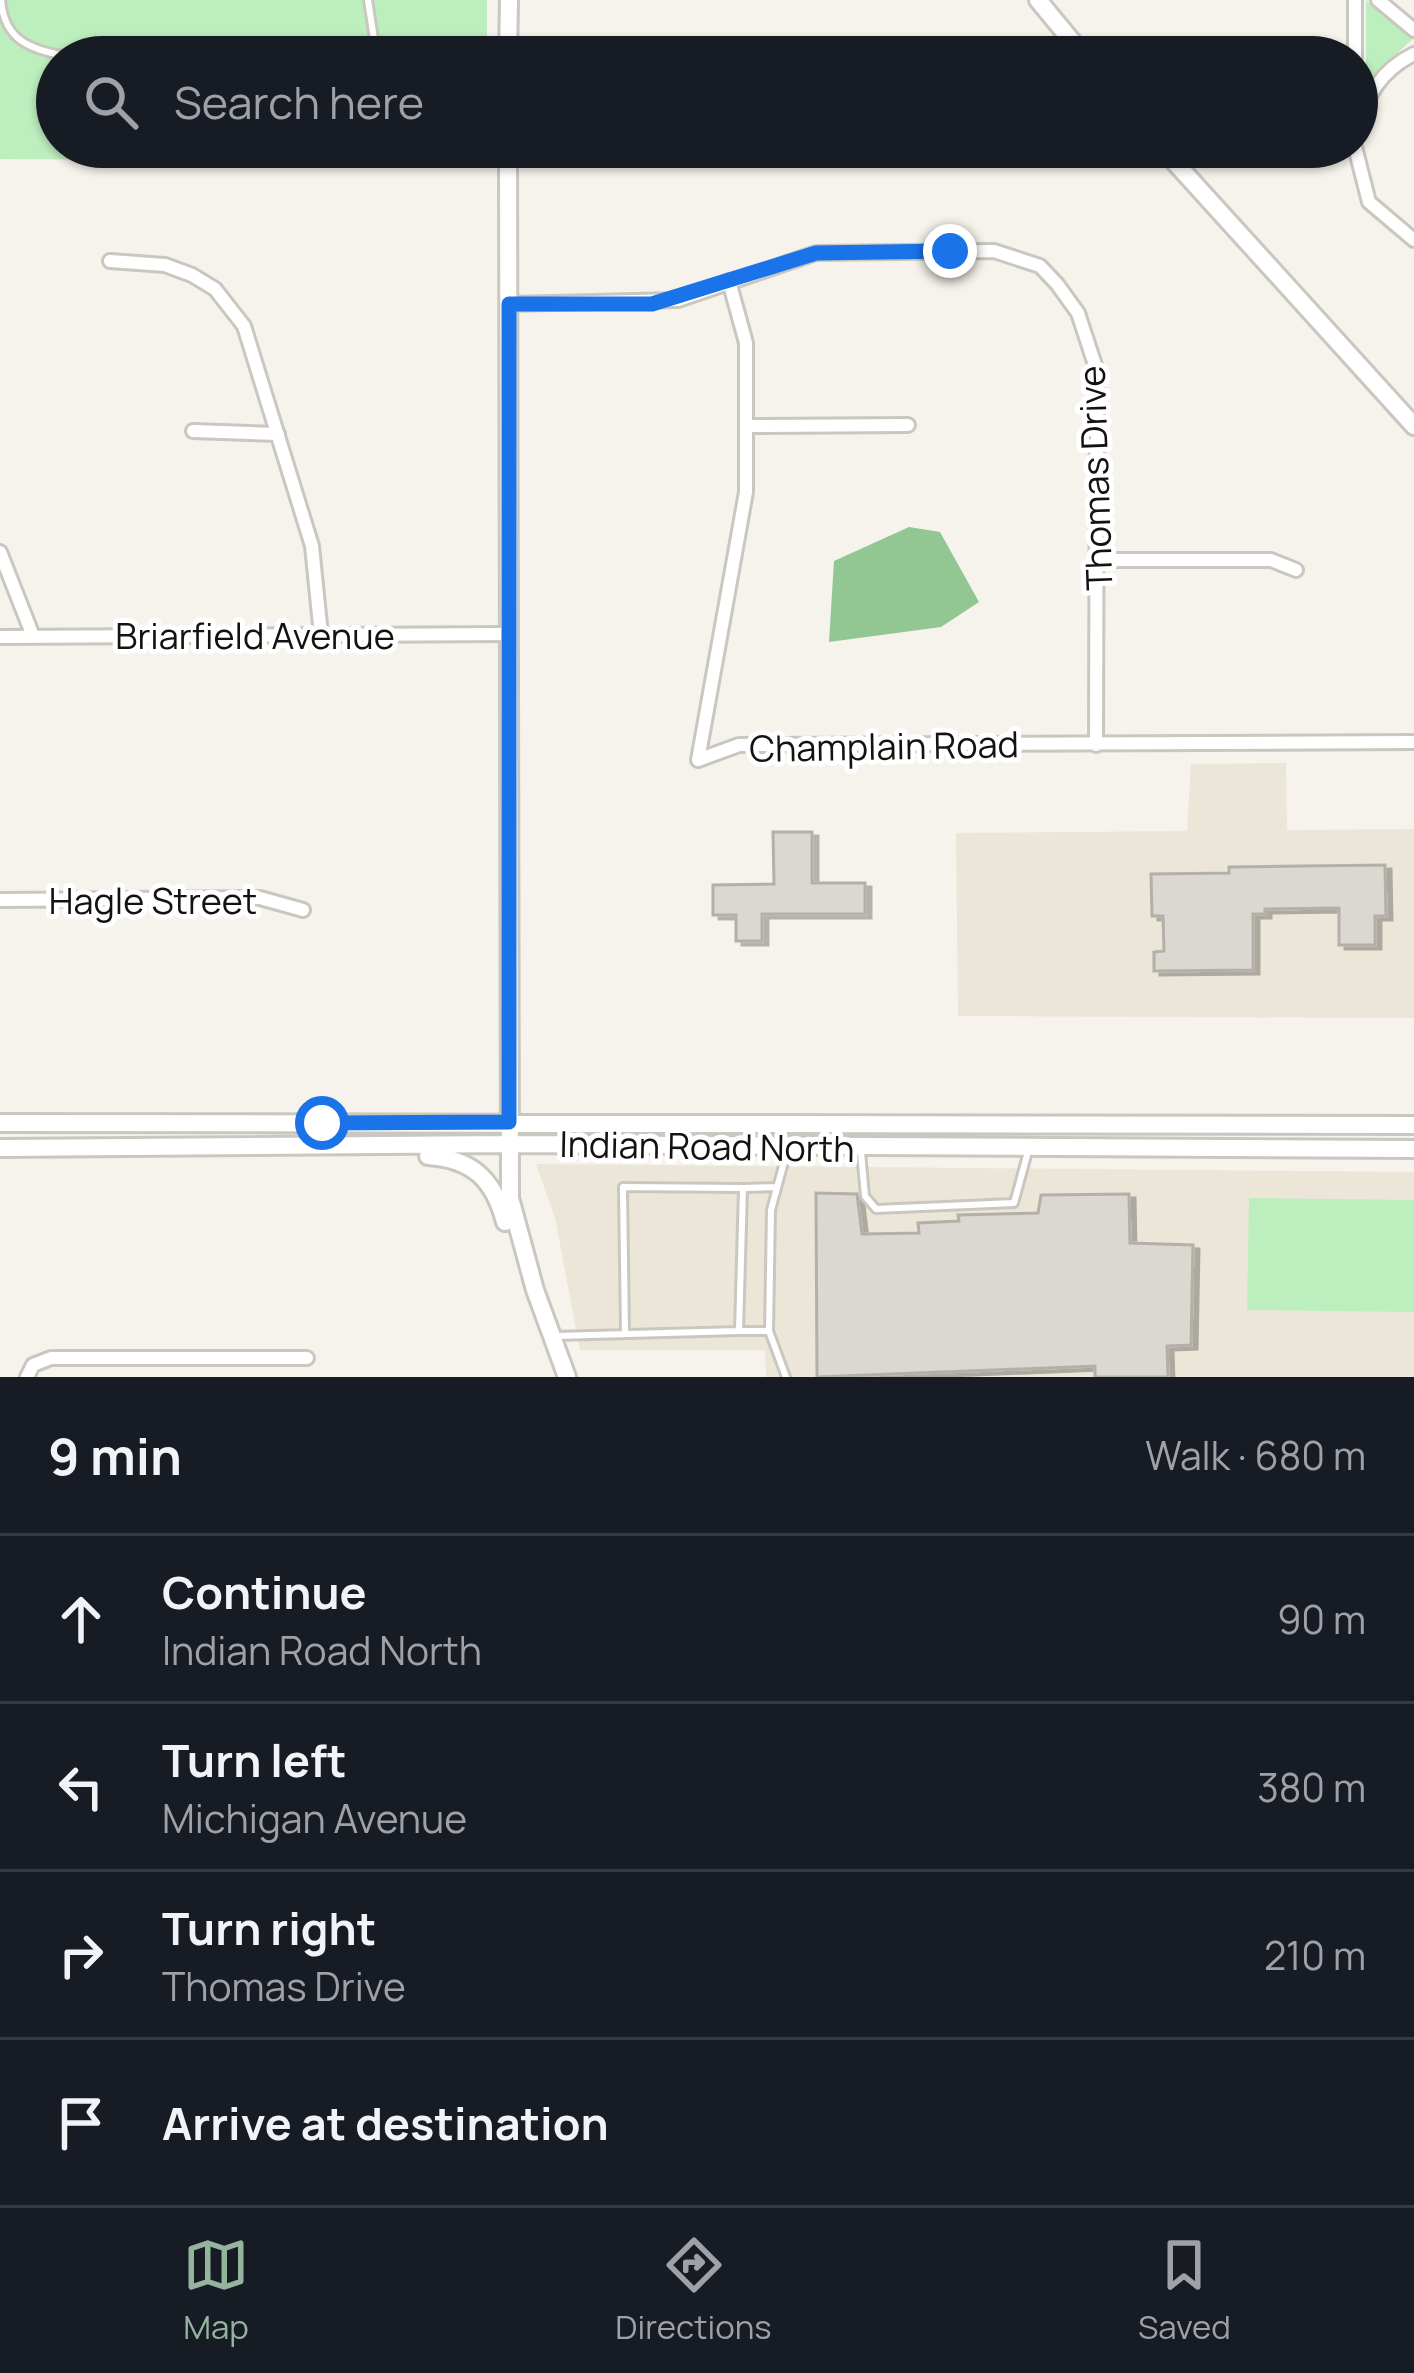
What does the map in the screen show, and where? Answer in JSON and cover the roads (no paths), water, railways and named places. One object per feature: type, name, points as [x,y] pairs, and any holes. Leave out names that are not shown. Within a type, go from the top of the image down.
[{"type":"main road","points":[[508,36],[509,0]]},
{"type":"main road","points":[[1038,0],[1068,36]]},
{"type":"main road","points":[[508,168],[511,1206],[567,1377]]},
{"type":"main road","points":[[1179,168],[1414,426]]},
{"type":"main road","name":"Indian Road North","points":[[0,1123],[1414,1125]]},
{"type":"main road","name":"Indian Road North","points":[[0,1148],[509,1144],[1414,1149]]},
{"type":"main road","points":[[374,1147],[458,1160],[485,1178],[502,1208],[516,1259],[535,1290]]},
{"type":"street","points":[[1355,0],[1355,36]]},
{"type":"street","points":[[1378,0],[1414,30]]},
{"type":"street","points":[[1378,83],[1414,54]]},
{"type":"street","points":[[1361,168],[1370,202],[1414,240]]},
{"type":"street","name":"Thomas Drive","points":[[509,304],[652,304],[816,253],[994,251],[1040,266],[1078,313],[1097,371],[1096,745]]},
{"type":"street","points":[[110,261],[178,268],[214,290],[236,313],[252,344],[316,565],[321,634]]},
{"type":"street","name":"Champlain Road","points":[[729,281],[746,343],[745,506],[698,760],[739,745],[1414,742]]},
{"type":"street","points":[[746,425],[908,425]]},
{"type":"street","points":[[193,431],[278,434]]},
{"type":"street","points":[[0,552],[33,636]]},
{"type":"street","points":[[1099,560],[1271,560],[1296,570]]},
{"type":"street","name":"Briarfield Avenue","points":[[0,638],[509,634]]},
{"type":"street","name":"Hagle Street","points":[[0,900],[260,898],[303,910]]},
{"type":"street","points":[[30,1371],[51,1358],[307,1358]]},
{"type":"lane","points":[[1,0],[7,27],[15,37],[36,46]]},
{"type":"lane","points":[[368,0],[374,36]]},
{"type":"lane","points":[[786,1377],[769,1331],[776,1187],[789,1147]]},
{"type":"lane","points":[[861,1148],[865,1196],[876,1209],[1014,1203],[1030,1147]]},
{"type":"lane","points":[[625,1334],[623,1186],[776,1187]]},
{"type":"lane","points":[[739,1331],[742,1188]]},
{"type":"lane","points":[[552,1336],[769,1331]]}]
